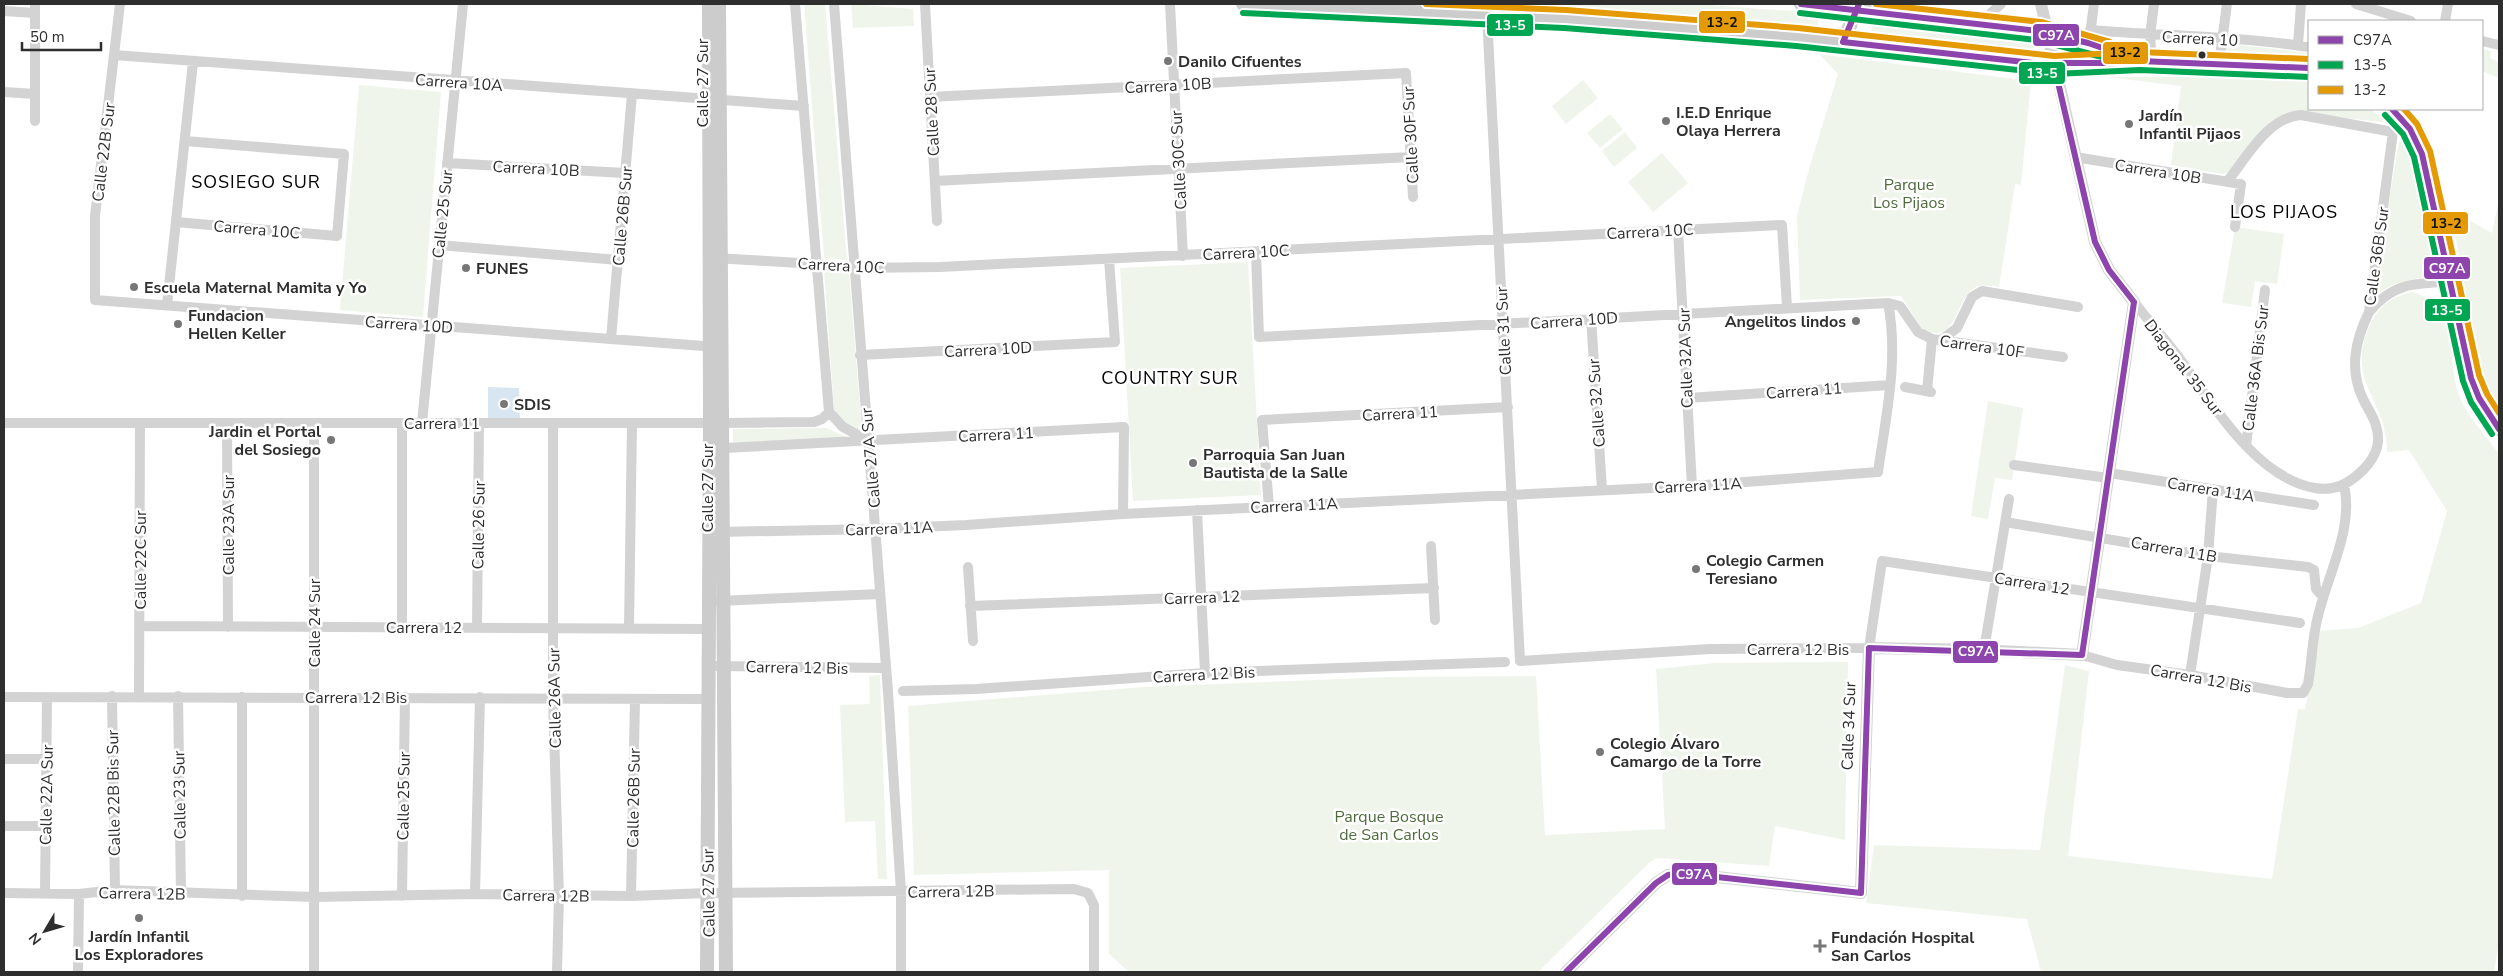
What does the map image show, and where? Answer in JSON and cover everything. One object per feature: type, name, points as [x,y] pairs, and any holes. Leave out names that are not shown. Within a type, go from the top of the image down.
[{"type":"main road","name":"Calle 27 Sur","points":[[707,972],[709,532],[717,423],[714,100],[709,4]]},
{"type":"main road","name":"Calle 27 Sur","points":[[714,100],[720,4]]},
{"type":"main road","points":[[1243,4],[1604,22],[1843,42],[2054,65],[2146,61],[2308,68]]},
{"type":"main road","points":[[1801,4],[1857,7],[2089,36],[2146,61]]},
{"type":"main road","points":[[1843,42],[1857,7]]},
{"type":"main road","points":[[2393,110],[2410,129],[2423,159],[2474,388],[2499,429]]},
{"type":"main road","name":"Calle 27 Sur","points":[[717,423],[724,448],[726,972]]},
{"type":"street","name":"Calle 22B Sur","points":[[94,300],[95,216],[120,4]]},
{"type":"street","name":"Calle 25 Sur","points":[[422,423],[463,4]]},
{"type":"street","points":[[795,4],[828,412]]},
{"type":"street","name":"Calle 27A Sur","points":[[834,4],[886,668],[901,892],[901,972]]},
{"type":"street","name":"Calle 28 Sur","points":[[925,4],[937,221]]},
{"type":"street","name":"Calle 30C Sur","points":[[1170,4],[1183,256]]},
{"type":"street","points":[[1447,14],[1468,4]]},
{"type":"street","points":[[1477,4],[1487,15]]},
{"type":"street","points":[[1991,13],[2001,4]]},
{"type":"street","name":"Diagonal 35 Sur","points":[[2041,4],[2074,157],[2100,255],[2134,302],[2246,446],[2268,466],[2296,483],[2321,489],[2344,485]]},
{"type":"street","points":[[2089,36],[2094,4]]},
{"type":"street","points":[[2146,61],[2154,4]]},
{"type":"street","points":[[2219,64],[2227,4]]},
{"type":"street","points":[[2298,45],[2301,4]]},
{"type":"street","points":[[2356,4],[2407,20]]},
{"type":"street","points":[[2445,20],[2448,4]]},
{"type":"street","points":[[4,11],[35,8],[35,121]]},
{"type":"street","name":"Calle 31 Sur","points":[[1487,15],[1500,238],[1502,325],[1508,407],[1520,661]]},
{"type":"street","name":"Carrera 10","points":[[2089,36],[2150,35],[2223,38],[2308,46]]},
{"type":"street","points":[[2483,41],[2499,45]]},
{"type":"street","name":"Carrera 10A","points":[[114,55],[455,82],[804,106]]},
{"type":"street","points":[[167,306],[193,62]]},
{"type":"street","name":"Carrera 10B","points":[[930,97],[1406,73]]},
{"type":"street","name":"Calle 30F Sur","points":[[1406,73],[1413,197]]},
{"type":"street","points":[[4,92],[35,94]]},
{"type":"street","name":"Calle 26B Sur","points":[[611,339],[632,94]]},
{"type":"street","name":"Calle 36B Sur","points":[[2227,182],[2270,130],[2282,120],[2292,116],[2302,115],[2393,132],[2369,312],[2360,331],[2354,372],[2362,397],[2374,419],[2378,440],[2374,457],[2344,485]]},
{"type":"street","name":"Carrera 10C","points":[[176,222],[337,236],[344,154],[185,141]]},
{"type":"street","points":[[935,180],[1411,157]]},
{"type":"street","name":"Carrera 10B","points":[[2074,157],[2241,184],[2235,227]]},
{"type":"street","name":"Carrera 10B","points":[[447,163],[626,173]]},
{"type":"street","name":"Carrera 10C","points":[[716,258],[854,268],[1183,256],[1500,238],[1782,225],[1787,307]]},
{"type":"street","name":"Calle 32A Sur","points":[[1678,230],[1692,486]]},
{"type":"street","points":[[439,245],[618,260]]},
{"type":"street","name":"Carrera 10D","points":[[1256,252],[1259,337],[1502,325],[1591,317],[1684,315],[1787,307],[1888,303]]},
{"type":"street","name":"Carrera 10D","points":[[860,355],[1115,342],[1109,259]]},
{"type":"street","points":[[2369,312],[2377,302],[2396,288],[2422,283],[2450,282]]},
{"type":"street","points":[[1905,387],[1929,391],[1936,339],[1957,328],[1972,297],[1976,293],[1988,290],[2078,307]]},
{"type":"street","name":"Calle 36A Bis Sur","points":[[2246,446],[2265,290]]},
{"type":"street","name":"Carrera 10D","points":[[94,300],[716,347]]},
{"type":"street","points":[[2082,655],[2134,302]]},
{"type":"street","points":[[1888,303],[1893,331],[1890,385]]},
{"type":"street","name":"Carrera 10F","points":[[1888,303],[1900,306],[1918,332],[1936,339],[2063,356]]},
{"type":"street","name":"Calle 32 Sur","points":[[1591,317],[1602,490]]},
{"type":"street","name":"Carrera 11","points":[[1687,398],[1890,385]]},
{"type":"street","name":"Carrera 11A","points":[[709,532],[876,529],[1197,510],[1692,486],[1878,472],[1890,385]]},
{"type":"street","name":"Carrera 11","points":[[1270,507],[1262,420],[1508,407]]},
{"type":"street","name":"Carrera 11","points":[[4,424],[814,422],[822,419],[828,412],[843,428],[868,440]]},
{"type":"street","name":"Calle 23A Sur","points":[[228,423],[228,627]]},
{"type":"street","name":"Calle 24 Sur","points":[[314,423],[314,972]]},
{"type":"street","points":[[402,423],[402,627]]},
{"type":"street","name":"Calle 26 Sur","points":[[477,628],[480,423]]},
{"type":"street","name":"Calle 26A Sur","points":[[553,423],[553,698],[559,896],[557,972]]},
{"type":"street","points":[[629,628],[632,423]]},
{"type":"street","name":"Calle 22C Sur","points":[[139,697],[140,424]]},
{"type":"street","name":"Carrera 11","points":[[724,448],[1124,427],[1122,514]]},
{"type":"street","name":"Carrera 11A","points":[[2014,465],[2108,475],[2314,505]]},
{"type":"street","points":[[2323,597],[2346,522],[2344,485]]},
{"type":"street","points":[[2190,675],[2208,556],[2213,489]]},
{"type":"street","points":[[1984,650],[2009,499]]},
{"type":"street","points":[[1197,510],[1205,673]]},
{"type":"street","name":"Carrera 11B","points":[[2005,522],[2100,536],[2208,556],[2311,568],[2315,575],[2316,589],[2323,597]]},
{"type":"street","points":[[1431,546],[1435,620]]},
{"type":"street","name":"Carrera 12","points":[[1882,560],[2300,623]]},
{"type":"street","name":"Calle 34 Sur","points":[[1566,972],[1656,883],[1668,875],[1681,873],[1861,893],[1869,648],[1882,560]]},
{"type":"street","points":[[968,568],[973,641]]},
{"type":"street","name":"Carrera 12","points":[[970,606],[1434,588]]},
{"type":"street","points":[[709,602],[880,594]]},
{"type":"street","name":"Carrera 12 Bis","points":[[1520,661],[1710,649],[1869,648],[1984,650],[2082,655],[2117,664],[2287,693],[2303,693],[2308,684],[2316,626],[2323,597]]},
{"type":"street","name":"Carrera 12","points":[[140,626],[709,629]]},
{"type":"street","name":"Carrera 12 Bis","points":[[904,691],[976,689],[1205,673],[1505,662]]},
{"type":"street","name":"Carrera 12 Bis","points":[[709,666],[886,668]]},
{"type":"street","name":"Calle 22B Bis Sur","points":[[112,696],[115,890]]},
{"type":"street","name":"Calle 23 Sur","points":[[178,696],[180,894]]},
{"type":"street","points":[[242,696],[242,896]]},
{"type":"street","name":"Carrera 12 Bis","points":[[4,697],[314,696],[635,700],[708,699]]},
{"type":"street","name":"Calle 22A Sur","points":[[45,893],[47,697]]},
{"type":"street","name":"Calle 25 Sur","points":[[402,896],[405,697]]},
{"type":"street","points":[[475,894],[480,698]]},
{"type":"street","name":"Calle 26B Sur","points":[[632,896],[635,700]]},
{"type":"street","points":[[4,760],[47,759]]},
{"type":"street","points":[[4,826],[46,826]]},
{"type":"street","name":"Carrera 12B","points":[[4,893],[79,894],[115,890],[180,894],[314,897],[475,894],[632,896],[708,893],[1074,889],[1088,894],[1094,905],[1094,972]]},
{"type":"street","points":[[78,972],[79,894]]},
{"type":"green space","points":[[804,4],[825,4],[847,260],[824,258]]},
{"type":"green space","points":[[851,4],[913,9],[914,26],[853,28]]},
{"type":"green space","points":[[1505,4],[1695,4],[1819,13],[1818,32],[1514,9]]},
{"type":"green space","points":[[1873,21],[2032,39],[2035,56],[1870,38]]},
{"type":"green space","points":[[2056,43],[2108,56],[2059,56]]},
{"type":"green space","points":[[2223,43],[2308,53],[2308,62],[2224,56]]},
{"type":"green space","points":[[2483,49],[2491,51],[2490,58],[2499,62],[2499,78],[2483,71]]},
{"type":"green space","name":"Parque Los Pijaos","points":[[1819,54],[2031,81],[2021,185],[2015,184],[1999,287],[1979,286],[1969,292],[1949,327],[1942,332],[1934,333],[1922,329],[1901,296],[1800,300],[1797,216],[1809,169],[1838,74]]},
{"type":"green space","points":[[2107,77],[2287,77],[2308,81],[2308,110],[2371,110],[2382,118],[2382,122],[2290,112],[2274,120],[2227,173],[2222,174],[2171,165],[2181,86]]},
{"type":"green space","points":[[1583,80],[1598,98],[1566,124],[1552,106]]},
{"type":"green space","points":[[359,85],[441,92],[423,317],[340,310]]},
{"type":"green space","points":[[1610,114],[1623,129],[1600,148],[1587,133]]},
{"type":"green space","points":[[1625,132],[1637,148],[1614,167],[1602,151]]},
{"type":"green space","points":[[2404,141],[2413,162],[2434,274],[2394,284],[2372,297],[2399,142]]},
{"type":"green space","points":[[1662,153],[1688,183],[1653,212],[1628,182]]},
{"type":"green space","points":[[2499,199],[2499,411],[2484,383],[2477,362],[2451,210],[2492,233]]},
{"type":"green space","points":[[2235,227],[2284,234],[2277,284],[2255,281],[2251,307],[2222,303]]},
{"type":"green space","points":[[1248,262],[1261,495],[1133,501],[1120,268]]},
{"type":"green space","points":[[824,271],[849,273],[862,430],[845,423],[834,409]]},
{"type":"green space","points":[[2413,292],[2429,300],[2440,312],[2450,340],[2457,389],[2463,404],[2475,424],[2499,454],[2499,943],[2494,972],[2041,972],[2027,919],[1866,903],[1874,845],[2040,850],[2065,665],[2089,671],[2068,856],[2272,879],[2298,709],[2305,710],[2319,631],[2358,628],[2421,603],[2447,511],[2409,450],[2387,452],[2381,417],[2364,376],[2362,361],[2363,345],[2374,318],[2387,302]]},
{"type":"green space","points":[[1988,401],[2023,408],[2012,480],[1995,478],[1988,519],[1971,516]]},
{"type":"green space","points":[[827,428],[852,440],[733,442],[733,429]]},
{"type":"green space","name":"Parque Bosque de San Carlos","points":[[1848,662],[1845,840],[1775,826],[1769,866],[1657,858],[1650,862],[1538,972],[1129,972],[1109,954],[1109,870],[914,875],[908,706],[1143,687],[1390,677],[1536,676],[1545,835],[1665,829],[1656,669],[1714,663]]},
{"type":"green space","points":[[880,675],[887,879],[878,879],[875,821],[845,822],[840,705],[870,704],[869,676]]},
{"type":"shaded area","name":"SDIS","points":[[488,387],[519,388],[520,420],[488,420]]},
{"type":"transit line","name":"13-2","points":[[1426,4],[1566,10],[1798,28],[2054,56],[2140,52],[2308,59]]},
{"type":"transit line","name":"C97A","points":[[1801,4],[2039,31],[2088,43],[2140,61],[2308,68]]},
{"type":"transit line","name":"C97A","points":[[1859,4],[1843,42],[2033,63],[2105,63]]},
{"type":"transit line","name":"13-2","points":[[1876,4],[2041,22],[2110,42]]},
{"type":"transit line","name":"13-5","points":[[1243,13],[1564,28],[1796,46],[2054,74],[2140,70],[2308,77]]},
{"type":"transit line","name":"13-5","points":[[1800,13],[2037,40],[2106,58]]},
{"type":"transit line","name":"C97A","points":[[2054,65],[2095,242],[2109,270],[2134,302]]},
{"type":"transit line","name":"C97A","points":[[2393,110],[2410,129],[2422,154],[2471,378],[2479,398],[2499,429]]},
{"type":"transit line","name":"13-2","points":[[2405,110],[2417,124],[2430,151],[2479,375],[2487,394],[2499,413]]},
{"type":"transit line","name":"13-5","points":[[2385,115],[2403,134],[2414,157],[2463,381],[2471,402],[2492,434]]},
{"type":"transit line","name":"C97A","points":[[2082,655],[2134,302]]},
{"type":"transit line","name":"C97A","points":[[1869,648],[2082,655]]},
{"type":"transit line","name":"C97A","points":[[1861,893],[1869,648]]},
{"type":"transit line","name":"C97A","points":[[1566,972],[1656,883],[1668,875],[1681,873],[1861,893]]},
{"type":"place","name":"Danilo Cifuentes","points":[[1168,61]]},
{"type":"place","name":"I.E.D Enrique Olaya Herrera","points":[[1666,121]]},
{"type":"place","name":"Jardín Infantil Pijaos","points":[[2129,124]]},
{"type":"place","name":"FUNES","points":[[466,268]]},
{"type":"place","name":"Escuela Maternal Mamita y Yo","points":[[134,287]]},
{"type":"place","name":"Angelitos lindos","points":[[1856,321]]},
{"type":"place","name":"Fundacion Hellen Keller","points":[[178,324]]},
{"type":"place","name":"SDIS","points":[[504,404]]},
{"type":"place","name":"Jardin el Portal del Sosiego","points":[[331,440]]},
{"type":"place","name":"Parroquia San Juan Bautista de la Salle","points":[[1193,463]]},
{"type":"place","name":"Colegio Carmen Teresiano","points":[[1696,569]]},
{"type":"place","name":"Colegio Álvaro Camargo de la Torre","points":[[1600,752]]},
{"type":"place","name":"Jardín Infantil Los Exploradores","points":[[139,918]]},
{"type":"place","name":"Fundación Hospital San Carlos","points":[[1820,946]]},
{"type":"district","name":"SOSIEGO SUR","points":[[256,182]]},
{"type":"district","name":"LOS PIJAOS","points":[[2284,212]]},
{"type":"district","name":"COUNTRY SUR","points":[[1170,378]]}]
